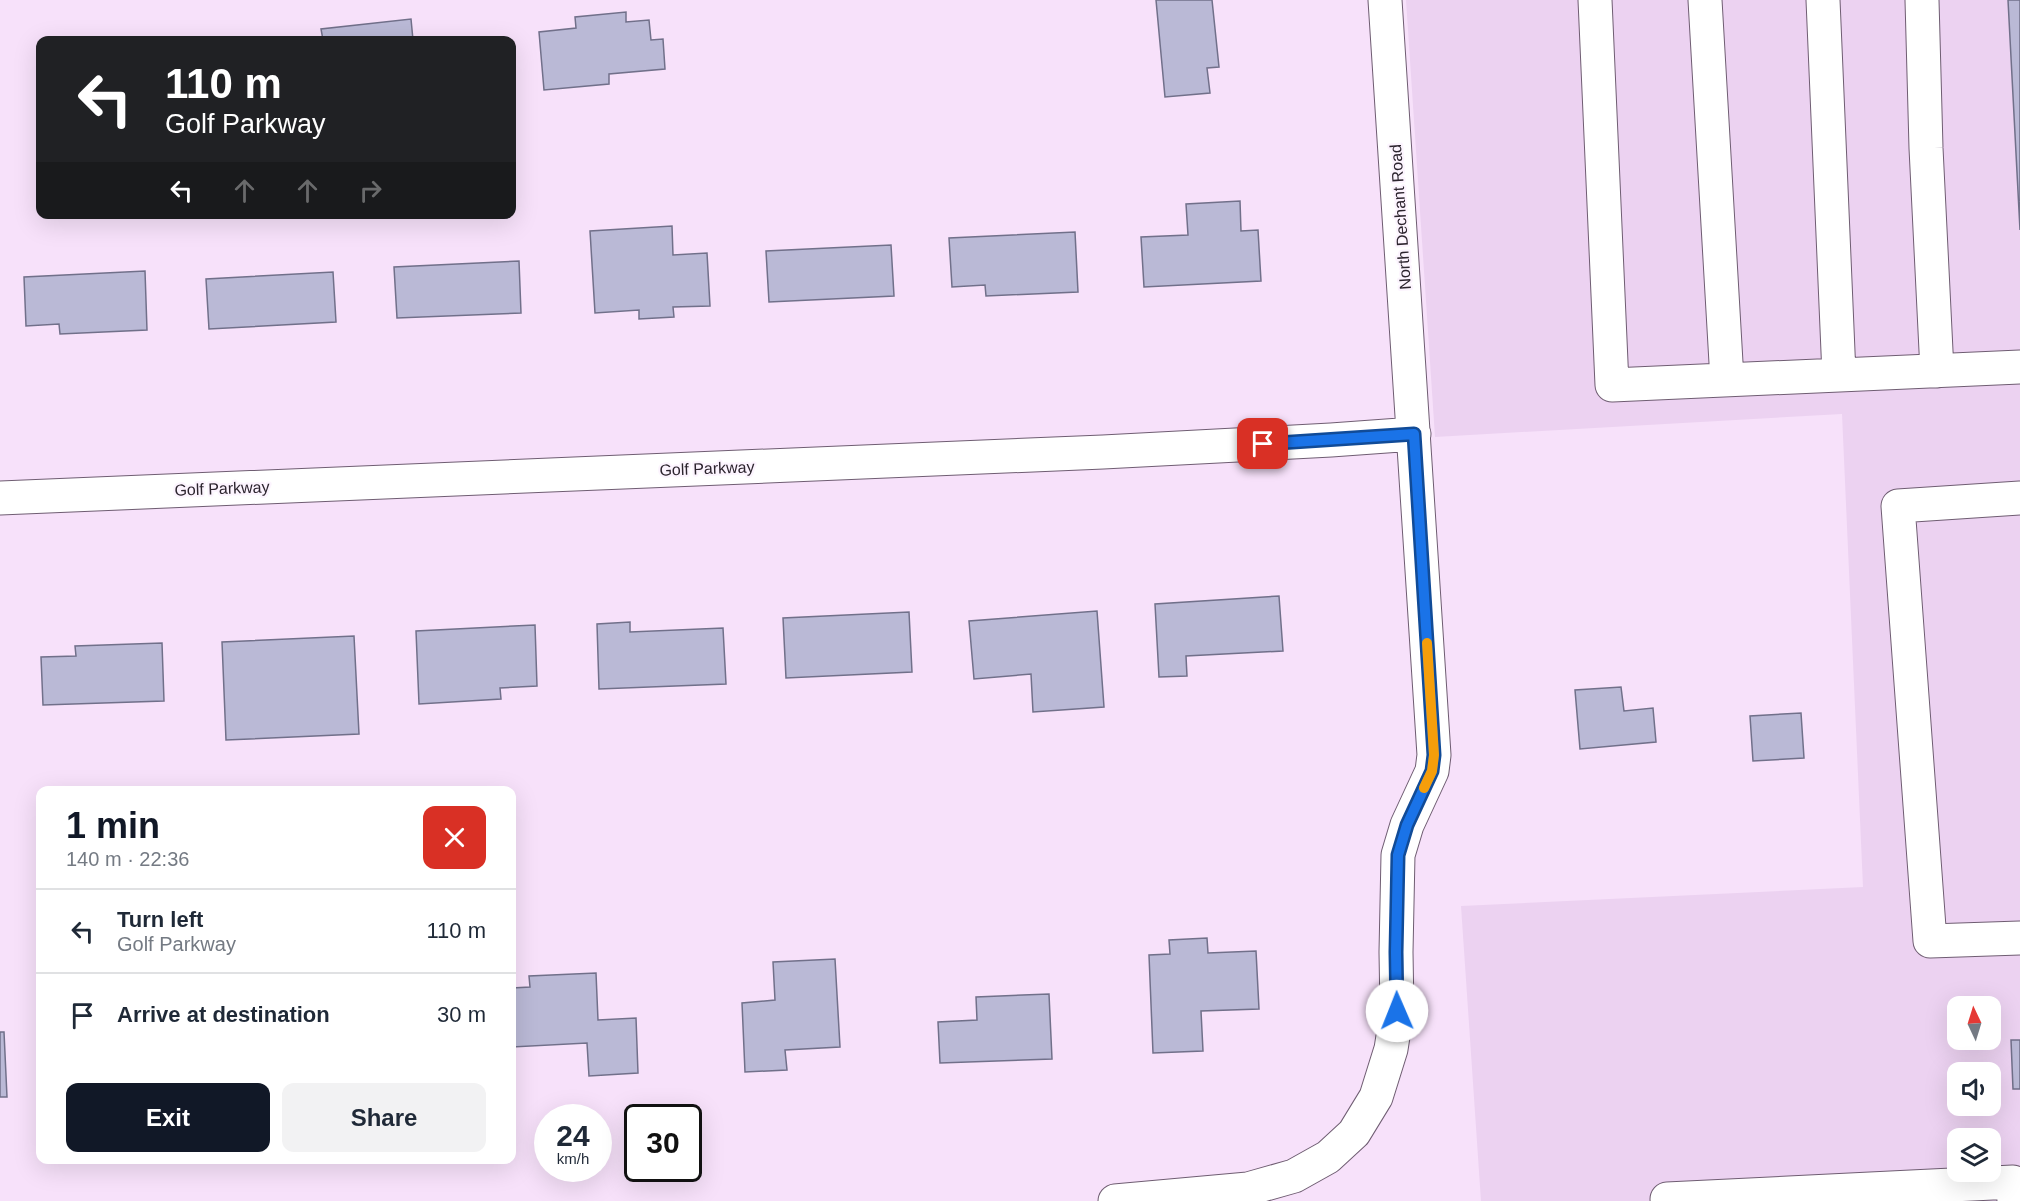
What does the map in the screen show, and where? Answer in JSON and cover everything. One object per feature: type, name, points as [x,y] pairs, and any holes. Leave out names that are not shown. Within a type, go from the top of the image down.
[{"type":"street","name":"North Dechant Road","points":[[1114,1201],[1248,1189],[1294,1176],[1328,1157],[1354,1133],[1376,1097],[1391,1050],[1397,1011],[1398,855],[1407,825],[1432,771],[1434,755],[1385,0]]},
{"type":"street","points":[[1595,0],[1612,385],[2020,367]]},
{"type":"street","points":[[1705,0],[1727,380]]},
{"type":"street","points":[[1823,0],[1839,375]]},
{"type":"street","points":[[1922,0],[1926,148],[1937,371]]},
{"type":"street","name":"Golf Parkway","points":[[0,498],[1103,452],[1414,434]]},
{"type":"street","points":[[2020,498],[1898,506],[1930,941],[2020,938]]},
{"type":"street","points":[[1667,1199],[2013,1182],[2014,1201]]},
{"type":"shaded area","points":[[1406,0],[2020,0],[2020,1201],[1481,1201],[1461,906],[1863,887],[1842,414],[1435,437]]},
{"type":"building","points":[[1156,0],[1212,0],[1219,67],[1207,68],[1210,93],[1165,97]]},
{"type":"building","points":[[2008,0],[2020,0],[2020,230]]},
{"type":"building","points":[[626,12],[626,22],[649,20],[651,40],[663,39],[665,69],[609,74],[609,84],[544,90],[539,32],[576,28],[575,17]]},
{"type":"building","points":[[411,19],[413,36],[322,36],[321,29]]},
{"type":"building","points":[[1240,201],[1241,231],[1258,230],[1261,281],[1144,287],[1141,237],[1188,235],[1186,204]]},
{"type":"building","points":[[672,226],[673,255],[707,253],[710,306],[673,307],[674,317],[639,319],[639,310],[595,313],[590,231]]},
{"type":"building","points":[[1075,232],[1078,292],[986,296],[985,285],[952,287],[949,238]]},
{"type":"building","points":[[891,245],[894,296],[769,302],[766,251]]},
{"type":"building","points":[[519,261],[521,313],[397,318],[394,267]]},
{"type":"building","points":[[145,271],[147,330],[60,334],[59,324],[26,326],[24,277]]},
{"type":"building","points":[[333,272],[336,322],[209,329],[206,279]]},
{"type":"building","points":[[1279,596],[1283,651],[1186,656],[1187,676],[1159,677],[1155,604]]},
{"type":"building","points":[[1097,611],[1104,707],[1033,712],[1031,674],[974,679],[969,621]]},
{"type":"building","points":[[909,612],[912,672],[786,678],[783,618]]},
{"type":"building","points":[[630,622],[630,632],[723,628],[726,684],[599,689],[597,624]]},
{"type":"building","points":[[535,625],[537,686],[500,688],[501,699],[419,704],[416,631]]},
{"type":"building","points":[[354,636],[359,734],[226,740],[222,642]]},
{"type":"building","points":[[162,643],[164,701],[43,705],[41,657],[76,656],[75,646]]},
{"type":"building","points":[[1621,687],[1624,711],[1653,708],[1656,742],[1580,749],[1575,690]]},
{"type":"building","points":[[1801,713],[1804,758],[1753,761],[1750,716]]},
{"type":"building","points":[[1207,938],[1208,953],[1256,951],[1259,1009],[1201,1011],[1203,1051],[1153,1053],[1149,955],[1170,954],[1169,940]]},
{"type":"building","points":[[835,959],[840,1047],[785,1050],[787,1070],[745,1072],[742,1003],[775,1000],[773,962]]},
{"type":"building","points":[[596,973],[598,1020],[636,1018],[638,1073],[589,1076],[587,1043],[516,1047],[516,988],[530,987],[529,976]]},
{"type":"building","points":[[1049,994],[1052,1059],[940,1063],[938,1022],[977,1020],[976,997]]},
{"type":"building","points":[[0,1032],[4,1032],[7,1097],[0,1097]]},
{"type":"building","points":[[2011,1040],[2020,1040],[2020,1089],[2013,1089]]},
{"type":"slow traffic","points":[[1424,788],[1432,771],[1434,755],[1427,643]]},
{"type":"route","points":[[1263,444],[1414,434],[1434,755],[1432,771],[1407,825],[1398,855],[1397,1011]]}]
